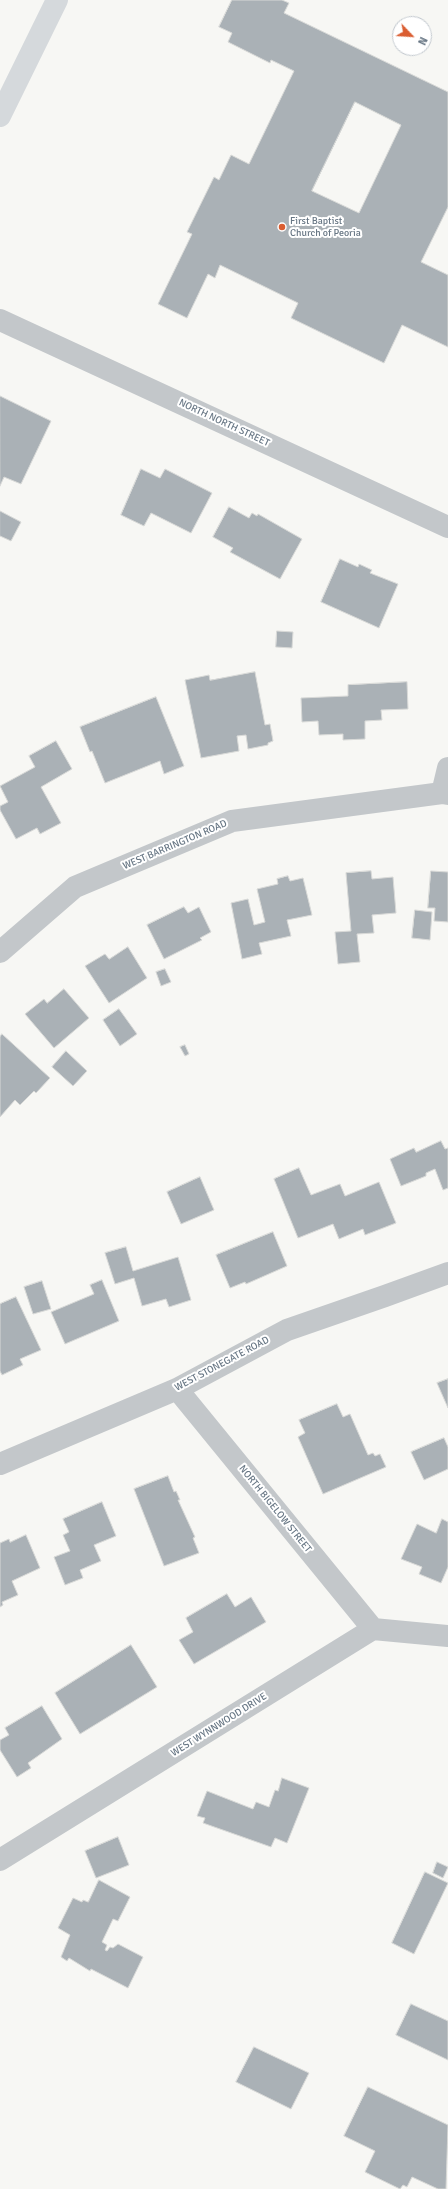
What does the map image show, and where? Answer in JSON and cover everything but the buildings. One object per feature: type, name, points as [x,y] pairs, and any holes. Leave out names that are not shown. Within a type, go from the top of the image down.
[{"type":"street","points":[[0,116],[57,0]]},
{"type":"street","name":"NORTH NORTH STREET","points":[[0,320],[448,527]]},
{"type":"street","points":[[445,793],[448,768]]},
{"type":"street","name":"WEST BARRINGTON ROAD","points":[[0,952],[74,887],[232,821],[445,793]]},
{"type":"street","name":"WEST STONEGATE ROAD","points":[[0,1464],[176,1389],[287,1330],[448,1273]]},
{"type":"street","name":"NORTH BIGELOW STREET","points":[[176,1389],[373,1629]]},
{"type":"street","points":[[373,1629],[448,1636]]},
{"type":"street","name":"WEST WYNNWOOD DRIVE","points":[[0,1860],[373,1629]]},
{"type":"place","name":"First Baptist Church of Peoria","points":[[282,227]]}]
